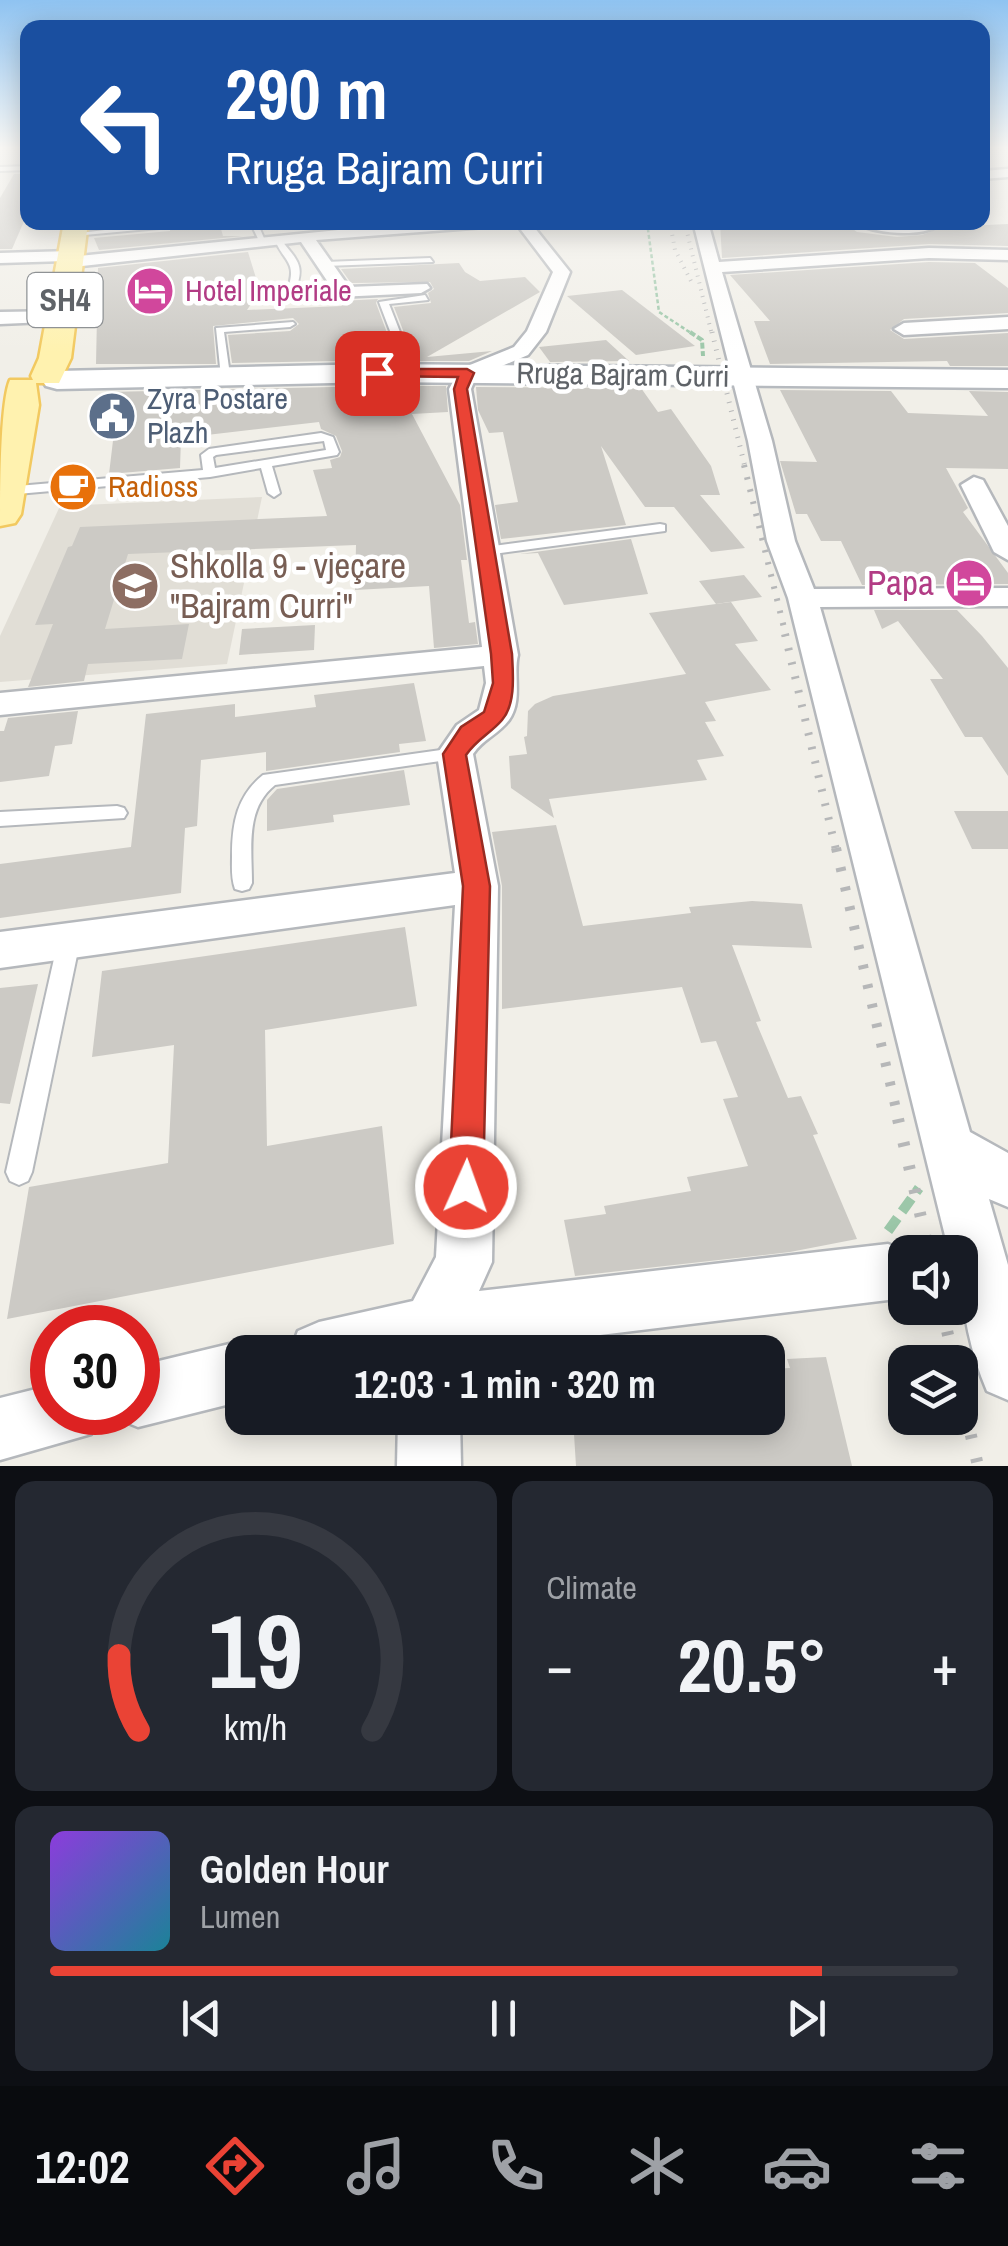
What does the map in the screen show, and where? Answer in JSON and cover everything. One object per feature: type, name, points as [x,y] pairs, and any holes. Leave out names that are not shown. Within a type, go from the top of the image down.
[{"type":"main road","name":"SH4","points":[[3,503],[30,400],[56,358],[73,244]]},
{"type":"main road","name":"Rruga Bajram Curri","points":[[30,400],[224,376],[467,373],[1008,379]]},
{"type":"street","points":[[0,258],[73,244],[271,243],[316,232],[352,230]]},
{"type":"street","points":[[433,1335],[464,1262],[476,886],[455,754],[469,733],[494,715],[503,683],[502,654],[460,389],[467,373],[521,352],[536,332],[562,272],[528,230]]},
{"type":"street","points":[[702,230],[781,541],[804,598],[1008,1370]]},
{"type":"street","points":[[893,230],[907,238],[903,255]]},
{"type":"street","points":[[316,232],[325,264],[344,292],[423,293]]},
{"type":"street","points":[[963,245],[993,268]]},
{"type":"street","points":[[711,268],[903,255],[1008,255]]},
{"type":"street","points":[[0,318],[62,317]]},
{"type":"street","points":[[904,329],[1008,323]]},
{"type":"street","points":[[974,485],[1008,552]]},
{"type":"street","points":[[804,598],[1008,597]]},
{"type":"street","points":[[0,704],[502,654]]},
{"type":"street","points":[[0,950],[476,886]]},
{"type":"street","points":[[949,1148],[1008,1181]]},
{"type":"street","points":[[458,1335],[872,1274]]},
{"type":"street","points":[[160,1391],[225,1375]]},
{"type":"street","points":[[0,1429],[30,1422]]},
{"type":"street","points":[[428,1466],[429,1435]]},
{"type":"lane","points":[[73,244],[142,230]]},
{"type":"lane","points":[[260,230],[298,265],[291,292]]},
{"type":"lane","points":[[325,264],[430,260]]},
{"type":"lane","points":[[411,373],[384,302],[423,293]]},
{"type":"lane","points":[[224,376],[219,330],[290,324]]},
{"type":"lane","points":[[3,503],[210,473],[333,452],[328,440],[321,437],[214,452],[207,455],[210,473]]},
{"type":"lane","points":[[266,464],[274,492]]},
{"type":"lane","points":[[486,551],[660,528]]},
{"type":"lane","points":[[242,882],[245,804],[254,789],[270,779],[455,754]]},
{"type":"lane","points":[[0,819],[116,813]]},
{"type":"lane","points":[[19,1172],[69,941]]},
{"type":"path","points":[[647,230],[659,312],[702,340],[705,376]]},
{"type":"path","points":[[872,1274],[949,1148]]},
{"type":"shaded area","name":"Shkolla 9 - vjeçare \"Bajram Curri\"","points":[[262,497],[227,664],[0,682],[0,636],[60,506]]},
{"type":"building","points":[[0,215],[20,215],[20,230],[12,249],[0,249]]},
{"type":"building","points":[[1008,224],[1008,246],[929,244],[722,258],[720,230],[854,230],[897,237],[935,230],[990,230],[990,225]]},
{"type":"building","points":[[221,230],[223,236],[243,236],[99,250],[94,238]]},
{"type":"building","points":[[248,252],[260,291],[247,310],[342,306],[340,301],[378,299],[376,303],[397,360],[232,363],[228,335],[290,331],[299,324],[293,318],[213,326],[216,364],[96,364],[98,268]]},
{"type":"building","points":[[929,262],[975,263],[1008,288],[1008,313],[904,319],[890,330],[904,339],[1008,333],[1008,366],[950,366],[947,361],[770,364],[754,321],[770,321],[730,275]]},
{"type":"building","points":[[459,263],[480,281],[525,277],[540,292],[427,357],[492,351],[469,361],[415,361],[394,307],[431,303],[428,293],[434,289],[430,282],[351,283],[341,269]]},
{"type":"building","points":[[622,290],[695,346],[636,355],[567,296]]},
{"type":"building","points":[[606,340],[629,361],[550,362],[539,347]]},
{"type":"building","points":[[446,386],[448,412],[412,414],[460,505],[467,560],[461,560],[469,623],[475,622],[478,644],[434,648],[429,586],[355,590],[356,545],[128,554],[105,629],[189,624],[182,659],[88,664],[84,681],[28,687],[53,624],[35,625],[80,527],[327,516],[313,470],[332,468],[330,460],[340,457],[342,451],[336,436],[321,429],[319,422],[181,438],[180,468],[109,474],[115,424],[108,424],[107,392]]},
{"type":"building","points":[[476,387],[641,388],[658,412],[671,409],[711,466],[720,495],[700,495],[745,548],[711,552],[674,507],[645,507],[601,446],[626,525],[501,539],[495,505],[518,502],[503,432],[489,433],[478,410]]},
{"type":"building","points":[[780,390],[891,391],[908,413],[988,416],[969,391],[1008,392],[1008,469],[946,468],[968,508],[963,512],[1008,573],[1008,584],[862,585],[841,541],[821,541],[807,514],[796,514],[780,461],[817,462]]},
{"type":"building","points":[[631,539],[648,594],[564,605],[538,553],[520,554]]},
{"type":"building","points":[[744,575],[762,597],[716,604],[699,581]]},
{"type":"building","points":[[731,602],[758,641],[735,644],[771,690],[705,702],[716,721],[705,722],[724,756],[697,760],[707,780],[549,799],[554,818],[511,788],[509,756],[527,754],[524,737],[528,711],[535,704],[553,696],[686,674],[649,613]]},
{"type":"building","points":[[874,610],[957,610],[1008,668],[1008,776],[982,737],[965,737],[930,679],[943,679],[898,621],[882,629]]},
{"type":"building","points":[[315,625],[314,650],[239,655],[242,629]]},
{"type":"building","points":[[414,683],[426,741],[399,744],[400,752],[266,771],[266,752],[201,760],[197,826],[185,828],[181,893],[0,918],[0,864],[131,847],[146,714],[235,704],[235,717],[316,707],[314,695]]},
{"type":"building","points":[[78,711],[72,744],[55,746],[49,776],[0,782],[0,731],[4,731],[8,718]]},
{"type":"building","points":[[404,770],[410,805],[333,815],[334,822],[267,831],[267,800],[277,789]]},
{"type":"building","points":[[954,811],[1008,811],[1008,849],[972,849]]},
{"type":"building","points":[[556,825],[583,926],[691,913],[689,907],[752,901],[802,904],[812,948],[732,945],[761,1021],[756,1022],[788,1098],[801,1096],[818,1134],[813,1135],[857,1239],[790,1252],[575,1276],[564,1220],[606,1214],[604,1206],[691,1191],[687,1177],[748,1166],[723,1099],[738,1097],[716,1041],[701,1043],[682,987],[502,1009],[502,886],[492,832]]},
{"type":"building","points":[[405,927],[417,1006],[265,1030],[267,1146],[382,1126],[394,1244],[79,1305],[30,1305],[30,1315],[7,1319],[29,1187],[168,1163],[174,1045],[92,1057],[102,971]]},
{"type":"building","points":[[38,984],[10,1104],[0,1103],[0,988]]},
{"type":"building","points":[[826,1357],[852,1466],[576,1466],[574,1435],[785,1435],[785,1368],[790,1368],[787,1359]]},
{"type":"railway","points":[[671,230],[675,250],[692,283]]},
{"type":"railway","points":[[686,230],[712,335]]},
{"type":"railway","points":[[712,332],[745,467]]},
{"type":"railway","points":[[744,465],[786,636]]},
{"type":"railway","points":[[785,634],[836,850]]},
{"type":"railway","points":[[836,848],[899,1122]]},
{"type":"railway","points":[[898,1119],[925,1235]]},
{"type":"railway","points":[[946,1325],[950,1345]]},
{"type":"railway","points":[[971,1435],[978,1466]]},
{"type":"place","name":"Hotel Imperiale","points":[[150,291]]},
{"type":"place","name":"Zyra Postare Plazh","points":[[112,416]]},
{"type":"place","name":"Radioss","points":[[73,487]]},
{"type":"place","name":"Papa","points":[[969,583]]},
{"type":"place","name":"Shkolla 9 - vjeçare \"Bajram Curri\"","points":[[135,586]]},
{"type":"route","points":[[377,373],[467,373],[460,389],[502,654],[503,683],[494,715],[469,733],[455,754],[476,886],[466,1187]]}]
